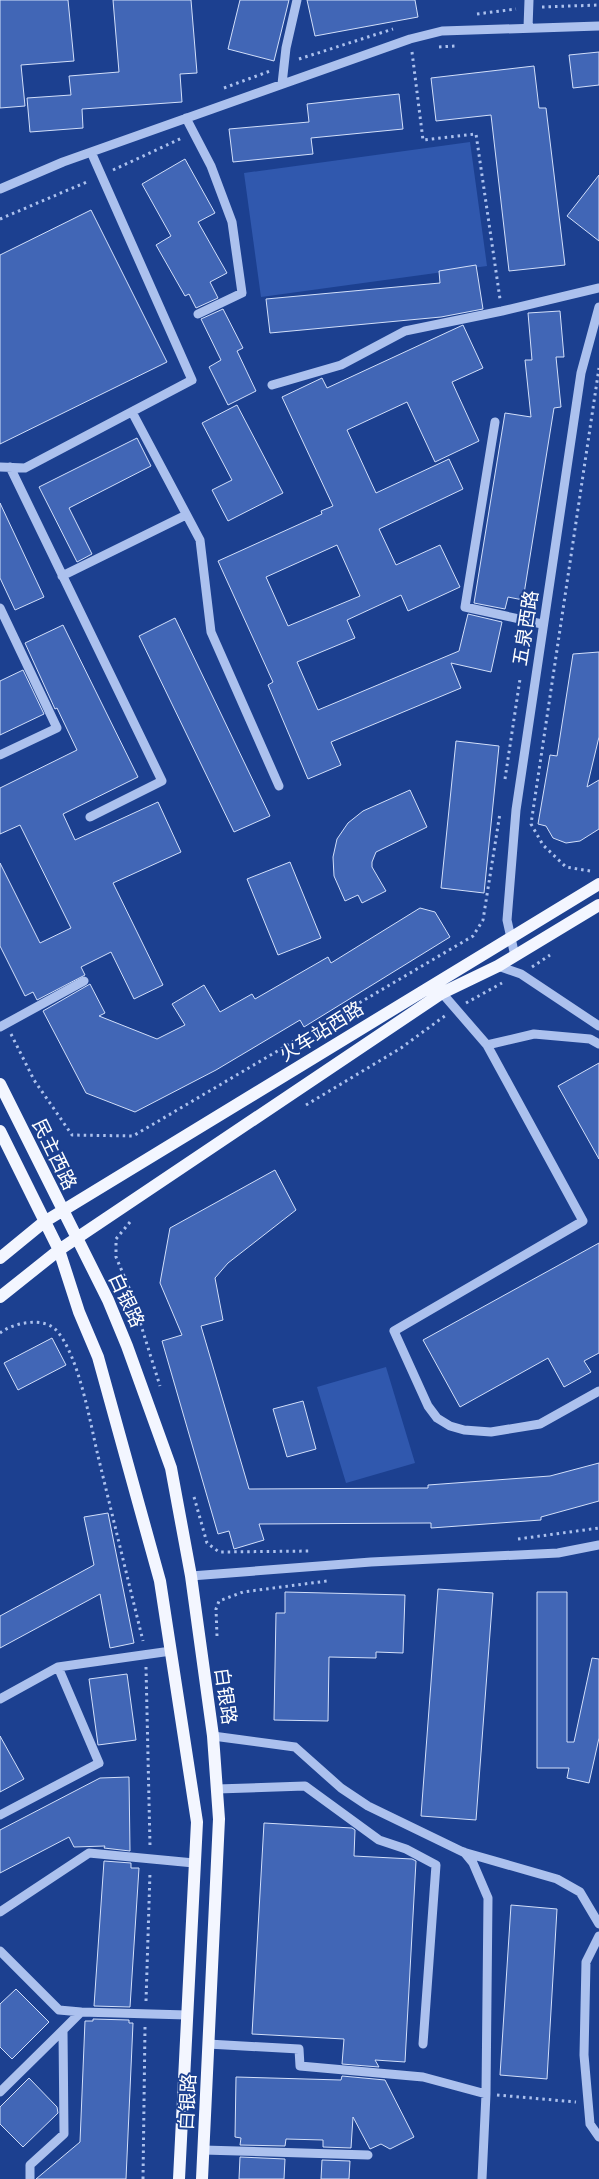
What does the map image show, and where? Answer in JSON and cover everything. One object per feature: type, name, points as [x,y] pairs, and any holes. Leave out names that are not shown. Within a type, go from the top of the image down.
[{"type":"main road","name":"火车站西路","points":[[0,1258],[44,1222],[599,884]]},
{"type":"main road","name":"火车站西路","points":[[0,1297],[58,1250],[76,1240],[442,993],[498,966],[599,905]]},
{"type":"main road","name":"民主西路","points":[[0,1084],[76,1240]]},
{"type":"main road","name":"民主西路","points":[[0,1131],[58,1250]]},
{"type":"main road","name":"白银路","points":[[76,1240],[108,1300],[127,1346],[171,1468],[191,1576],[213,1736],[219,1819],[202,2179]]},
{"type":"main road","name":"白银路","points":[[58,1250],[79,1312],[98,1357],[160,1581],[197,1822],[179,2179]]},
{"type":"street","points":[[282,84],[286,48],[297,0]]},
{"type":"street","points":[[528,28],[529,0]]},
{"type":"street","points":[[0,189],[91,152],[400,42],[442,31],[599,26]]},
{"type":"street","points":[[186,118],[211,166],[232,222],[242,293],[198,314]]},
{"type":"street","points":[[0,467],[25,468],[192,380],[91,152]]},
{"type":"street","points":[[272,385],[341,365],[405,331],[599,288]]},
{"type":"street","name":"五泉西路","points":[[515,956],[507,920],[516,810],[542,624],[581,373],[599,307]]},
{"type":"street","points":[[132,412],[200,540],[211,632],[279,786]]},
{"type":"street","points":[[495,422],[465,607],[542,624]]},
{"type":"street","points":[[10,467],[162,781],[90,817]]},
{"type":"street","points":[[62,576],[186,515]]},
{"type":"street","points":[[0,608],[57,728],[0,755]]},
{"type":"street","points":[[498,966],[521,974],[599,1026]]},
{"type":"street","points":[[3,1025],[84,981]]},
{"type":"street","points":[[442,993],[487,1045],[583,1222],[394,1331],[428,1406],[437,1418],[450,1426],[464,1430],[491,1432],[540,1424],[599,1391]]},
{"type":"street","points":[[487,1045],[534,1034],[590,1039],[599,1044]]},
{"type":"street","points":[[191,1576],[371,1562],[558,1553],[599,1545]]},
{"type":"street","points":[[0,1699],[58,1666],[171,1651]]},
{"type":"street","points":[[0,1815],[99,1764],[58,1666]]},
{"type":"street","points":[[213,1736],[295,1747],[341,1788],[368,1806],[464,1852],[557,1879],[580,1892],[599,1924]]},
{"type":"street","points":[[217,1789],[305,1786],[379,1840],[406,1849],[436,1865],[423,2044]]},
{"type":"street","points":[[464,1852],[473,1863],[488,1898],[486,2094],[482,2179]]},
{"type":"street","points":[[0,1912],[89,1853],[194,1863]]},
{"type":"street","points":[[599,1936],[586,1962],[584,2055],[590,2124],[599,2137]]},
{"type":"street","points":[[0,1951],[59,2010],[187,2015]]},
{"type":"street","points":[[0,2092],[81,2012]]},
{"type":"street","points":[[30,2179],[30,2165],[64,2134],[63,2030]]},
{"type":"street","points":[[208,2044],[300,2049],[300,2066],[423,2077],[486,2094]]},
{"type":"street","points":[[203,2150],[368,2155]]},
{"type":"path","points":[[431,48],[459,46]]},
{"type":"path","points":[[402,52],[412,49],[423,140],[476,134],[502,311]]},
{"type":"path","points":[[0,219],[102,175],[194,132]]},
{"type":"path","points":[[598,872],[566,867],[543,845],[531,824],[599,368]]},
{"type":"path","points":[[504,784],[515,701],[521,675]]},
{"type":"path","points":[[3,1025],[34,1080],[72,1136],[133,1136],[473,936],[482,920],[500,812]]},
{"type":"path","points":[[302,1108],[400,1048],[455,1008],[521,974],[552,954]]},
{"type":"path","points":[[135,1218],[116,1239],[116,1257],[130,1290],[163,1394]]},
{"type":"path","points":[[0,1333],[18,1324],[45,1322],[55,1329],[66,1343],[81,1386],[146,1655],[150,1859],[145,2014],[143,2179]]},
{"type":"path","points":[[192,1488],[207,1543],[218,1552],[320,1551]]},
{"type":"path","points":[[512,1540],[599,1528]]},
{"type":"path","points":[[486,2094],[562,2101]]},
{"type":"shaded area","points":[[470,142],[487,266],[261,297],[244,173]]},
{"type":"shaded area","points":[[386,1367],[415,1463],[346,1483],[317,1387]]},
{"type":"building","points":[[0,0],[68,0],[74,61],[21,65],[25,106],[0,108]]},
{"type":"building","points":[[113,0],[191,0],[197,73],[180,74],[182,102],[82,109],[83,128],[30,132],[27,98],[71,95],[69,76],[119,72]]},
{"type":"building","points":[[240,0],[289,0],[274,61],[228,49]]},
{"type":"building","points":[[307,0],[415,0],[418,17],[315,36]]},
{"type":"building","points":[[599,52],[599,85],[573,88],[569,55]]},
{"type":"building","points":[[534,66],[539,108],[546,108],[565,265],[509,271],[491,115],[436,121],[431,78]]},
{"type":"building","points":[[399,94],[403,129],[311,138],[313,154],[233,162],[229,129],[309,122],[307,104]]},
{"type":"building","points":[[185,159],[215,213],[198,222],[227,273],[210,282],[218,298],[196,308],[189,294],[185,296],[156,245],[171,236],[142,184]]},
{"type":"building","points":[[599,175],[599,241],[567,216]]},
{"type":"building","points":[[91,210],[167,362],[0,444],[0,255]]},
{"type":"building","points":[[476,265],[483,309],[441,317],[270,333],[266,299],[440,283],[439,271]]},
{"type":"building","points":[[223,309],[243,348],[237,351],[256,391],[228,405],[209,367],[221,360],[201,319]]},
{"type":"building","points":[[560,311],[564,357],[556,357],[561,407],[554,408],[523,600],[508,597],[505,609],[474,603],[505,413],[531,417],[525,360],[532,360],[528,313]]},
{"type":"building","points":[[463,325],[483,368],[452,382],[479,441],[435,462],[407,402],[347,430],[376,493],[449,459],[463,489],[379,529],[396,565],[440,545],[460,587],[408,611],[401,595],[347,620],[355,638],[297,662],[318,710],[459,651],[468,614],[502,622],[491,672],[451,663],[461,688],[331,742],[341,765],[308,779],[268,685],[273,682],[218,561],[322,514],[321,511],[333,506],[282,397],[322,378],[327,388]],"holes":[[[337,545],[360,596],[288,626],[266,577]]]},
{"type":"building","points":[[237,405],[283,493],[228,521],[212,490],[232,480],[202,423]]},
{"type":"building","points":[[137,438],[151,466],[69,508],[92,554],[77,562],[39,487]]},
{"type":"building","points":[[0,503],[44,597],[15,610],[0,578]]},
{"type":"building","points":[[175,618],[270,816],[234,832],[139,636]]},
{"type":"building","points":[[63,625],[138,777],[63,814],[75,840],[158,802],[181,852],[113,883],[163,985],[134,999],[111,952],[81,967],[85,975],[37,1000],[33,992],[25,996],[0,946],[0,863],[40,943],[71,928],[20,825],[0,834],[0,788],[77,750],[57,708],[55,709],[25,643]]},
{"type":"building","points":[[599,652],[599,737],[587,787],[599,780],[599,829],[580,841],[566,843],[553,838],[546,826],[538,824],[550,755],[557,756],[573,654]]},
{"type":"building","points":[[23,670],[44,714],[0,735],[0,681]]},
{"type":"building","points":[[456,741],[499,746],[484,893],[441,888]]},
{"type":"building","points":[[410,790],[427,827],[376,852],[372,867],[386,891],[362,903],[358,895],[345,901],[334,876],[333,857],[337,839],[348,823],[363,811]]},
{"type":"building","points":[[290,862],[321,938],[278,955],[247,879]]},
{"type":"building","points":[[420,908],[435,912],[450,937],[304,1027],[300,1020],[216,1070],[135,1112],[86,1093],[43,1011],[90,984],[105,1013],[99,1016],[157,1039],[185,1025],[172,1004],[204,985],[220,1012],[252,994],[255,999],[328,957],[331,963]]},
{"type":"building","points":[[599,1063],[599,1159],[558,1086]]},
{"type":"building","points":[[275,1170],[296,1210],[228,1263],[215,1278],[223,1320],[201,1326],[249,1489],[428,1488],[428,1485],[550,1476],[599,1463],[599,1501],[541,1517],[541,1520],[431,1528],[431,1523],[259,1524],[264,1540],[234,1549],[229,1531],[218,1534],[162,1341],[182,1335],[160,1283],[170,1228]]},
{"type":"building","points":[[599,1243],[599,1353],[584,1361],[591,1372],[564,1387],[548,1358],[460,1407],[423,1340]]},
{"type":"building","points":[[52,1338],[66,1365],[18,1390],[4,1363]]},
{"type":"building","points":[[303,1401],[316,1449],[287,1457],[273,1409]]},
{"type":"building","points":[[108,1513],[134,1643],[110,1648],[100,1594],[0,1648],[0,1616],[94,1565],[84,1517]]},
{"type":"building","points":[[438,1589],[493,1593],[476,1820],[421,1816]]},
{"type":"building","points":[[285,1592],[405,1595],[403,1653],[376,1652],[376,1658],[329,1657],[328,1721],[274,1720],[276,1613],[285,1613]]},
{"type":"building","points":[[537,1592],[567,1592],[567,1742],[574,1742],[592,1658],[599,1659],[599,1738],[589,1783],[567,1778],[569,1768],[537,1768]]},
{"type":"building","points":[[127,1674],[136,1740],[98,1745],[89,1679]]},
{"type":"building","points":[[0,1736],[24,1779],[0,1792]]},
{"type":"building","points":[[129,1777],[130,1851],[104,1848],[105,1846],[74,1847],[69,1837],[0,1873],[0,1830],[100,1778]]},
{"type":"building","points":[[264,1823],[352,1828],[355,1830],[354,1856],[412,1859],[416,1861],[405,2062],[375,2060],[379,2067],[342,2064],[344,2039],[252,2034]]},
{"type":"building","points":[[104,1861],[131,1863],[131,1868],[139,1868],[130,2007],[94,2006]]},
{"type":"building","points":[[511,1905],[557,1909],[547,2079],[500,2075]]},
{"type":"building","points":[[16,1989],[49,2022],[12,2059],[0,2047],[0,2004]]},
{"type":"building","points":[[93,2019],[129,2020],[129,2023],[133,2023],[126,2179],[36,2179],[80,2142],[85,2021],[93,2021]]},
{"type":"building","points":[[342,2076],[385,2080],[414,2137],[390,2149],[381,2144],[370,2149],[353,2117],[351,2148],[323,2147],[323,2140],[286,2139],[285,2146],[240,2145],[241,2138],[235,2137],[236,2077],[341,2080]]},
{"type":"building","points":[[29,2078],[57,2107],[58,2113],[23,2147],[0,2124],[0,2107]]},
{"type":"building","points":[[240,2157],[285,2159],[284,2179],[239,2179]]},
{"type":"building","points":[[322,2160],[350,2161],[349,2179],[321,2179]]}]
